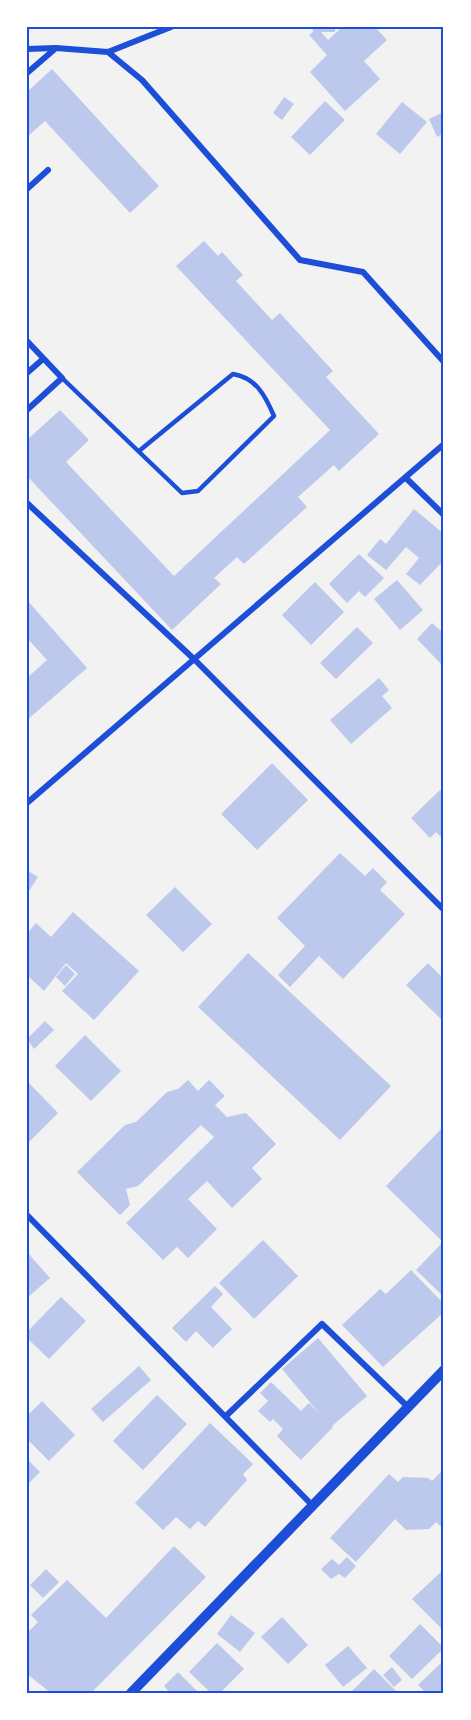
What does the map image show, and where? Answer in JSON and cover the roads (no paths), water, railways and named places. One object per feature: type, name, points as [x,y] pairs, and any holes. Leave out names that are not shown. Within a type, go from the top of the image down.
[{"type":"street","points":[[27,49],[56,48],[108,52],[171,27]]},
{"type":"street","points":[[27,73],[56,48]]},
{"type":"street","points":[[108,52],[142,80],[300,260],[363,272],[444,362]]},
{"type":"street","points":[[27,189],[48,170]]},
{"type":"street","points":[[27,341],[62,378],[27,410]]},
{"type":"street","points":[[27,373],[43,359]]},
{"type":"street","points":[[27,803],[444,444]]},
{"type":"street","points":[[406,478],[444,515]]},
{"type":"street","points":[[27,503],[195,660],[444,910]]},
{"type":"street","points":[[27,1215],[313,1506]]},
{"type":"street","points":[[226,1416],[322,1324],[408,1407]]},
{"type":"street","points":[[131,1693],[444,1370]]},
{"type":"lane","points":[[62,378],[182,493],[198,491],[274,416],[268,400],[247,377],[233,374],[139,451]]}]
